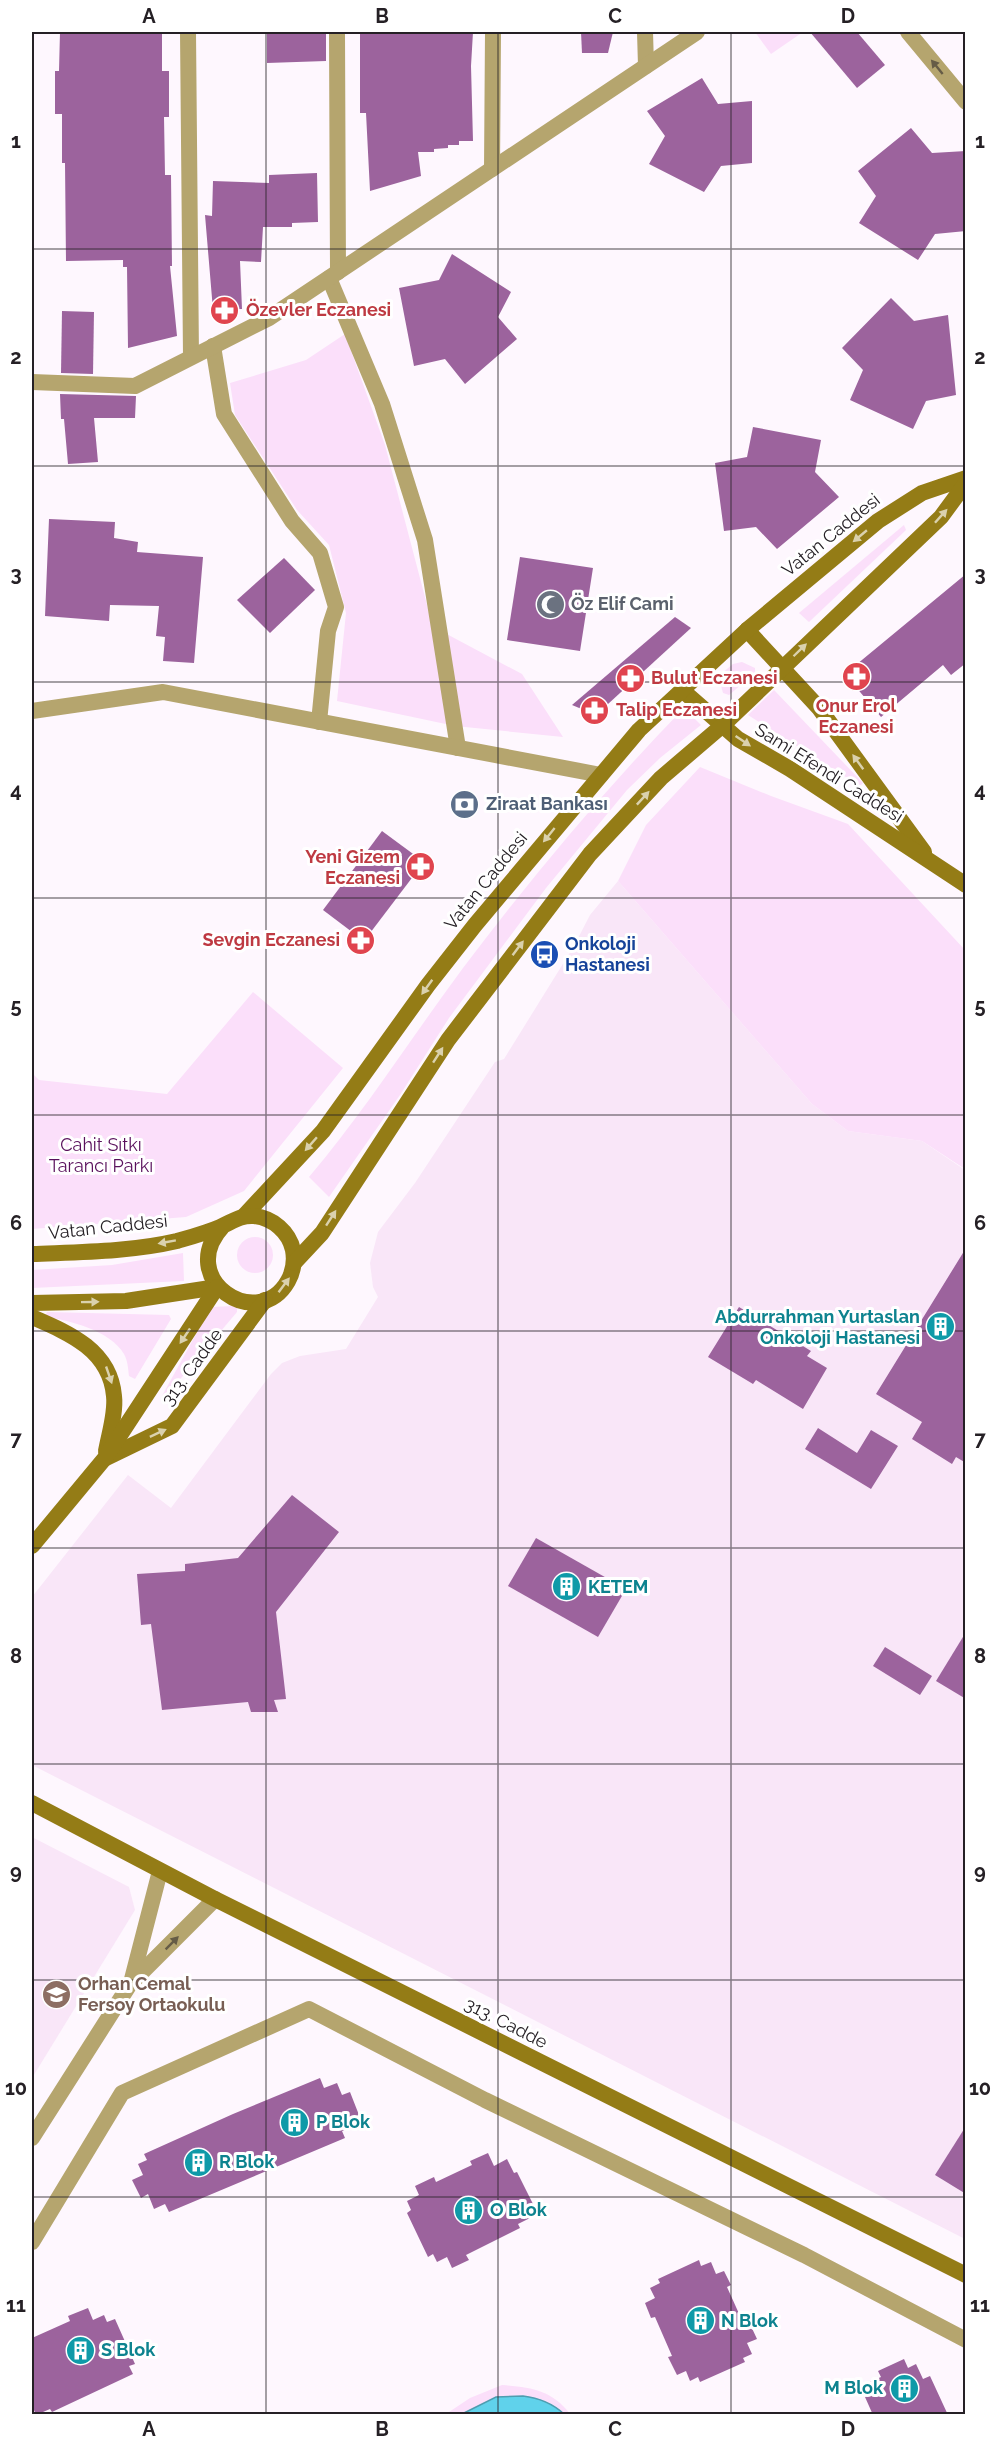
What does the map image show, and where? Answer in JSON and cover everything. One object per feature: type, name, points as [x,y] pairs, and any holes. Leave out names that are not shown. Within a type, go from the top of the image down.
[{"type":"main road","name":"Vatan Caddesi","points":[[32,1254],[146,1246],[176,1241],[223,1226],[244,1216],[322,1131],[428,985],[475,925],[639,730],[747,630],[896,508],[922,493],[966,480]]},
{"type":"main road","name":"Vatan Caddesi","points":[[266,1300],[277,1294],[286,1284],[294,1263],[322,1233],[448,1040],[590,855],[661,778],[723,725],[941,517],[966,480]]},
{"type":"main road","name":"Sami Efendi Caddesi","points":[[747,630],[819,708],[930,860]]},
{"type":"main road","name":"Sami Efendi Caddesi","points":[[682,690],[738,739],[790,769],[966,885]]},
{"type":"main road","points":[[244,1216],[257,1216],[281,1228],[289,1239],[294,1263]]},
{"type":"main road","points":[[223,1226],[211,1241],[208,1252],[209,1274],[217,1287],[238,1301],[249,1303],[266,1300]]},
{"type":"main road","points":[[32,1303],[126,1301],[217,1287]]},
{"type":"main road","name":"313. Cadde","points":[[32,1546],[105,1458],[217,1287]]},
{"type":"main road","name":"313. Cadde","points":[[105,1458],[172,1426],[266,1300]]},
{"type":"main road","points":[[32,1317],[78,1339],[104,1362],[115,1397],[105,1458]]},
{"type":"main road","name":"313. Cadde","points":[[32,1803],[215,1899],[966,2276]]},
{"type":"street","points":[[188,32],[191,357]]},
{"type":"street","points":[[337,32],[334,275],[382,404],[425,540],[458,748]]},
{"type":"street","points":[[492,169],[493,32]]},
{"type":"street","points":[[645,32],[646,66]]},
{"type":"street","points":[[32,382],[135,386],[269,318],[697,32]]},
{"type":"street","points":[[908,32],[966,102]]},
{"type":"street","points":[[213,346],[224,414],[292,521],[320,553],[336,607],[328,631],[319,722]]},
{"type":"street","points":[[32,711],[163,692],[601,775]]},
{"type":"street","points":[[130,1984],[160,1871]]},
{"type":"street","points":[[32,2138],[130,1984],[215,1899]]},
{"type":"street","points":[[32,2242],[122,2093],[309,2009],[485,2100],[804,2255],[966,2340]]},
{"type":"shaded area","points":[[618,881],[812,1104],[848,1131],[922,1141],[965,1170],[965,2239],[32,1765],[32,1597],[128,1475],[171,1508],[271,1374],[282,1363],[300,1356],[346,1349],[378,1297],[373,1287],[370,1263],[378,1232],[415,1183],[495,1062],[504,1059],[574,946],[590,915]]},
{"type":"shaded area","name":"Orhan Cemal Fersoy Ortaokulu","points":[[32,1837],[129,1887],[135,1910],[32,2078]]},
{"type":"green space","points":[[755,32],[803,32],[771,54]]},
{"type":"green space","points":[[345,334],[385,445],[431,620],[441,631],[522,674],[563,737],[455,726],[337,701],[346,613],[329,545],[297,510],[235,415],[230,383],[306,360]]},
{"type":"green space","points":[[904,525],[906,530],[809,622],[799,613]]},
{"type":"green space","points":[[742,662],[755,668],[755,673],[729,695],[723,693],[720,682],[721,674],[733,664]]},
{"type":"green space","points":[[774,690],[863,783],[860,786],[748,715]]},
{"type":"green space","points":[[684,708],[701,725],[660,758],[627,790],[546,888],[449,1018],[400,1095],[329,1197],[309,1177],[369,1100],[463,968],[516,900],[598,802]]},
{"type":"green space","points":[[700,767],[848,824],[965,950],[965,1169],[922,1141],[848,1131],[812,1104],[618,881],[646,825]]},
{"type":"green space","name":"Cahit Sıtkı Tarancı Parkı","points":[[253,992],[343,1068],[244,1191],[186,1217],[32,1229],[32,1073],[39,1080],[167,1094]]},
{"type":"green space","points":[[255,1237],[267,1243],[273,1255],[267,1267],[255,1273],[243,1267],[237,1255],[243,1243]]},
{"type":"green space","points":[[183,1253],[184,1281],[32,1288],[32,1270],[112,1265]]},
{"type":"green space","points":[[233,1306],[237,1308],[237,1312],[165,1397],[162,1396],[211,1307]]},
{"type":"green space","points":[[47,1312],[169,1315],[171,1319],[135,1379],[129,1376],[124,1354],[110,1339],[89,1328],[45,1317]]},
{"type":"green space","points":[[502,2385],[540,2391],[556,2400],[570,2414],[446,2414],[470,2398]]},
{"type":"water","points":[[523,2396],[545,2402],[564,2414],[462,2414],[496,2397]]},
{"type":"building","points":[[60,32],[162,32],[162,71],[169,71],[169,117],[164,117],[165,175],[171,175],[172,266],[170,266],[177,336],[128,348],[127,267],[123,267],[123,260],[66,261],[62,114],[55,114],[55,71],[59,71]]},
{"type":"building","points":[[267,32],[326,32],[326,61],[267,63]]},
{"type":"building","points":[[360,32],[473,32],[471,66],[473,141],[459,141],[459,145],[448,145],[448,148],[434,149],[434,152],[418,152],[421,176],[370,191],[366,113],[360,113]]},
{"type":"building","points":[[581,32],[613,32],[608,53],[582,53]]},
{"type":"building","points":[[810,32],[857,32],[885,65],[857,88]]},
{"type":"building","points":[[702,78],[718,104],[752,101],[752,163],[721,166],[704,192],[649,164],[665,136],[647,111]]},
{"type":"building","points":[[911,128],[932,153],[966,151],[966,231],[935,234],[918,260],[859,223],[876,196],[858,171]]},
{"type":"building","points":[[317,173],[318,222],[292,223],[292,227],[263,227],[261,262],[240,261],[242,309],[213,310],[205,215],[212,216],[213,181],[269,183],[269,175]]},
{"type":"building","points":[[452,254],[511,292],[498,317],[517,339],[465,384],[445,359],[414,366],[399,288],[439,280]]},
{"type":"building","points":[[891,298],[914,321],[948,315],[956,395],[926,401],[913,429],[850,400],[863,370],[842,348]]},
{"type":"building","points":[[62,311],[94,312],[93,374],[61,373]]},
{"type":"building","points":[[60,394],[136,396],[135,418],[94,418],[98,462],[68,464],[64,419],[61,419]]},
{"type":"building","points":[[753,427],[821,440],[815,472],[839,497],[777,549],[756,527],[724,531],[715,463],[747,457]]},
{"type":"building","points":[[49,519],[115,522],[114,538],[138,542],[137,552],[203,557],[194,663],[163,661],[165,637],[156,636],[159,606],[110,605],[109,621],[45,616]]},
{"type":"building","name":"Öz Elif Cami","points":[[520,557],[593,568],[580,651],[507,640]]},
{"type":"building","points":[[284,558],[315,590],[270,633],[237,600]]},
{"type":"building","points":[[966,574],[966,663],[951,675],[943,665],[881,717],[845,674]]},
{"type":"building","points":[[675,617],[691,628],[596,715],[572,705]]},
{"type":"building","points":[[382,831],[424,862],[364,941],[323,910]]},
{"type":"building","name":"Abdurrahman Yurtaslan Onkoloji Hastanesi","points":[[966,1248],[966,1463],[956,1457],[952,1464],[912,1439],[922,1422],[876,1394]]},
{"type":"building","points":[[739,1307],[811,1351],[807,1356],[827,1368],[803,1409],[756,1380],[753,1384],[708,1357]]},
{"type":"building","points":[[818,1428],[857,1453],[871,1430],[898,1446],[871,1489],[805,1449]]},
{"type":"building","points":[[292,1495],[339,1532],[276,1612],[286,1699],[274,1700],[278,1712],[251,1712],[248,1702],[162,1710],[151,1624],[141,1625],[137,1574],[185,1571],[185,1564],[238,1558]]},
{"type":"building","name":"KETEM","points":[[536,1538],[626,1589],[598,1637],[508,1586]]},
{"type":"building","points":[[966,1632],[966,1699],[936,1681]]},
{"type":"building","points":[[885,1647],[932,1676],[920,1695],[873,1666]]},
{"type":"building","points":[[320,2078],[324,2088],[337,2083],[342,2095],[350,2092],[359,2115],[351,2118],[354,2126],[342,2131],[345,2138],[169,2212],[165,2204],[154,2209],[148,2194],[141,2198],[132,2180],[143,2175],[138,2164],[147,2160],[144,2154]]},
{"type":"building","points":[[966,2126],[966,2194],[935,2175]]},
{"type":"building","name":"O Blok","points":[[488,2153],[494,2166],[507,2159],[514,2173],[517,2172],[534,2206],[528,2209],[532,2217],[518,2224],[520,2228],[466,2255],[469,2260],[452,2268],[447,2257],[437,2262],[433,2254],[428,2257],[407,2213],[411,2210],[407,2201],[419,2195],[415,2186],[434,2177],[436,2182],[472,2165],[470,2161]]},
{"type":"building","name":"N Blok","points":[[699,2260],[701,2266],[711,2262],[716,2274],[724,2271],[731,2285],[727,2287],[745,2327],[750,2324],[757,2339],[747,2343],[752,2354],[743,2358],[745,2362],[700,2382],[698,2377],[690,2381],[686,2371],[677,2375],[668,2357],[672,2356],[655,2317],[651,2318],[645,2303],[655,2298],[650,2288],[660,2283],[658,2279]]},
{"type":"building","name":"S Blok","points":[[88,2308],[93,2320],[104,2315],[107,2322],[115,2319],[135,2364],[129,2366],[133,2374],[52,2412],[50,2409],[36,2415],[32,2405],[32,2338],[70,2321],[68,2316]]},
{"type":"building","name":"M Blok","points":[[904,2359],[908,2368],[916,2364],[923,2379],[930,2376],[948,2415],[873,2415],[865,2397],[875,2393],[870,2382],[881,2377],[878,2371]]},
{"type":"place","name":"Özevler Eczanesi","points":[[225,310]]},
{"type":"place","name":"Öz Elif Cami","points":[[550,604]]},
{"type":"place","name":"Onur Erol Eczanesi","points":[[856,677]]},
{"type":"place","name":"Bulut Eczanesi","points":[[630,678]]},
{"type":"place","name":"Talip Eczanesi","points":[[595,710]]},
{"type":"place","name":"Ziraat Bankası","points":[[465,804]]},
{"type":"place","name":"Yeni Gizem Eczanesi","points":[[421,867]]},
{"type":"place","name":"Sevgin Eczanesi","points":[[361,940]]},
{"type":"place","name":"Onkoloji Hastanesi","points":[[544,954]]},
{"type":"place","name":"Abdurrahman Yurtaslan Onkoloji Hastanesi","points":[[941,1327]]},
{"type":"place","name":"KETEM","points":[[567,1587]]},
{"type":"place","name":"Orhan Cemal Fersoy Ortaokulu","points":[[57,1994]]},
{"type":"place","name":"P Blok","points":[[295,2122]]},
{"type":"place","name":"R Blok","points":[[198,2162]]},
{"type":"place","name":"O Blok","points":[[469,2210]]},
{"type":"place","name":"N Blok","points":[[700,2321]]},
{"type":"place","name":"S Blok","points":[[80,2350]]},
{"type":"place","name":"M Blok","points":[[904,2388]]}]
